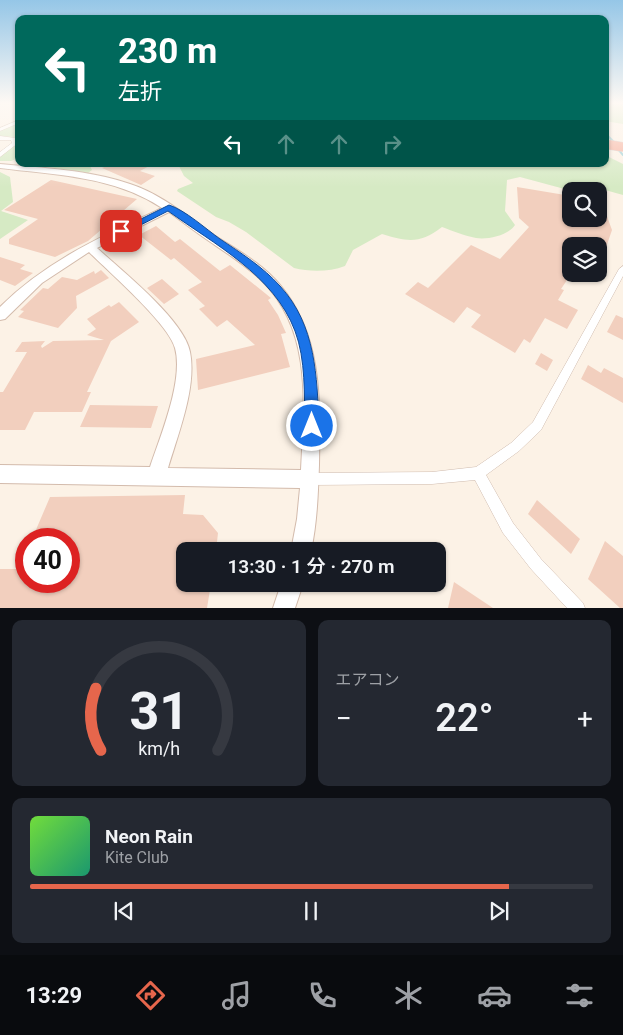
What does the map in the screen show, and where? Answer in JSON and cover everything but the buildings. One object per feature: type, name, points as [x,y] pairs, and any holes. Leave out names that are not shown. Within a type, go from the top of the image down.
[{"type":"highway","points":[[609,146],[623,148]]},
{"type":"street","points":[[0,138],[13,139],[15,143],[0,155]]},
{"type":"street","points":[[609,141],[614,146],[623,148]]},
{"type":"street","points":[[0,166],[112,182],[140,192],[169,208],[250,265],[267,278],[277,289],[294,314],[302,332],[311,386],[310,479],[307,527],[303,542]]},
{"type":"street","points":[[0,315],[14,300],[49,270],[90,247],[169,208]]},
{"type":"street","points":[[90,247],[167,322],[175,332],[181,345],[184,358],[183,379],[157,476]]},
{"type":"street","points":[[0,474],[310,479],[432,478],[478,473],[514,448],[537,426],[623,269]]},
{"type":"street","points":[[478,473],[508,528],[536,564],[578,608]]},
{"type":"street","points":[[284,608],[289,592]]},
{"type":"green space","points":[[0,130],[15,130],[15,138],[0,136]]},
{"type":"green space","points":[[15,144],[15,160],[0,161],[0,157]]},
{"type":"green space","points":[[609,157],[623,164],[623,195],[607,191],[607,182],[562,182],[562,188],[520,177],[507,180],[505,211],[515,225],[508,232],[492,237],[476,238],[442,227],[434,233],[413,240],[399,239],[382,234],[353,250],[345,266],[313,271],[294,268],[246,232],[216,217],[177,191],[193,183],[184,176],[180,167],[609,167]]},
{"type":"green space","points":[[49,167],[90,167],[92,170],[88,173]]},
{"type":"green space","points":[[0,172],[10,177],[13,202],[1,211],[28,220],[0,239]]},
{"type":"waterway","points":[[609,137],[615,143]]},
{"type":"waterway","points":[[618,149],[623,155]]},
{"type":"route","points":[[121,231],[169,208],[267,278],[287,303],[302,332],[311,386],[312,426]]}]
